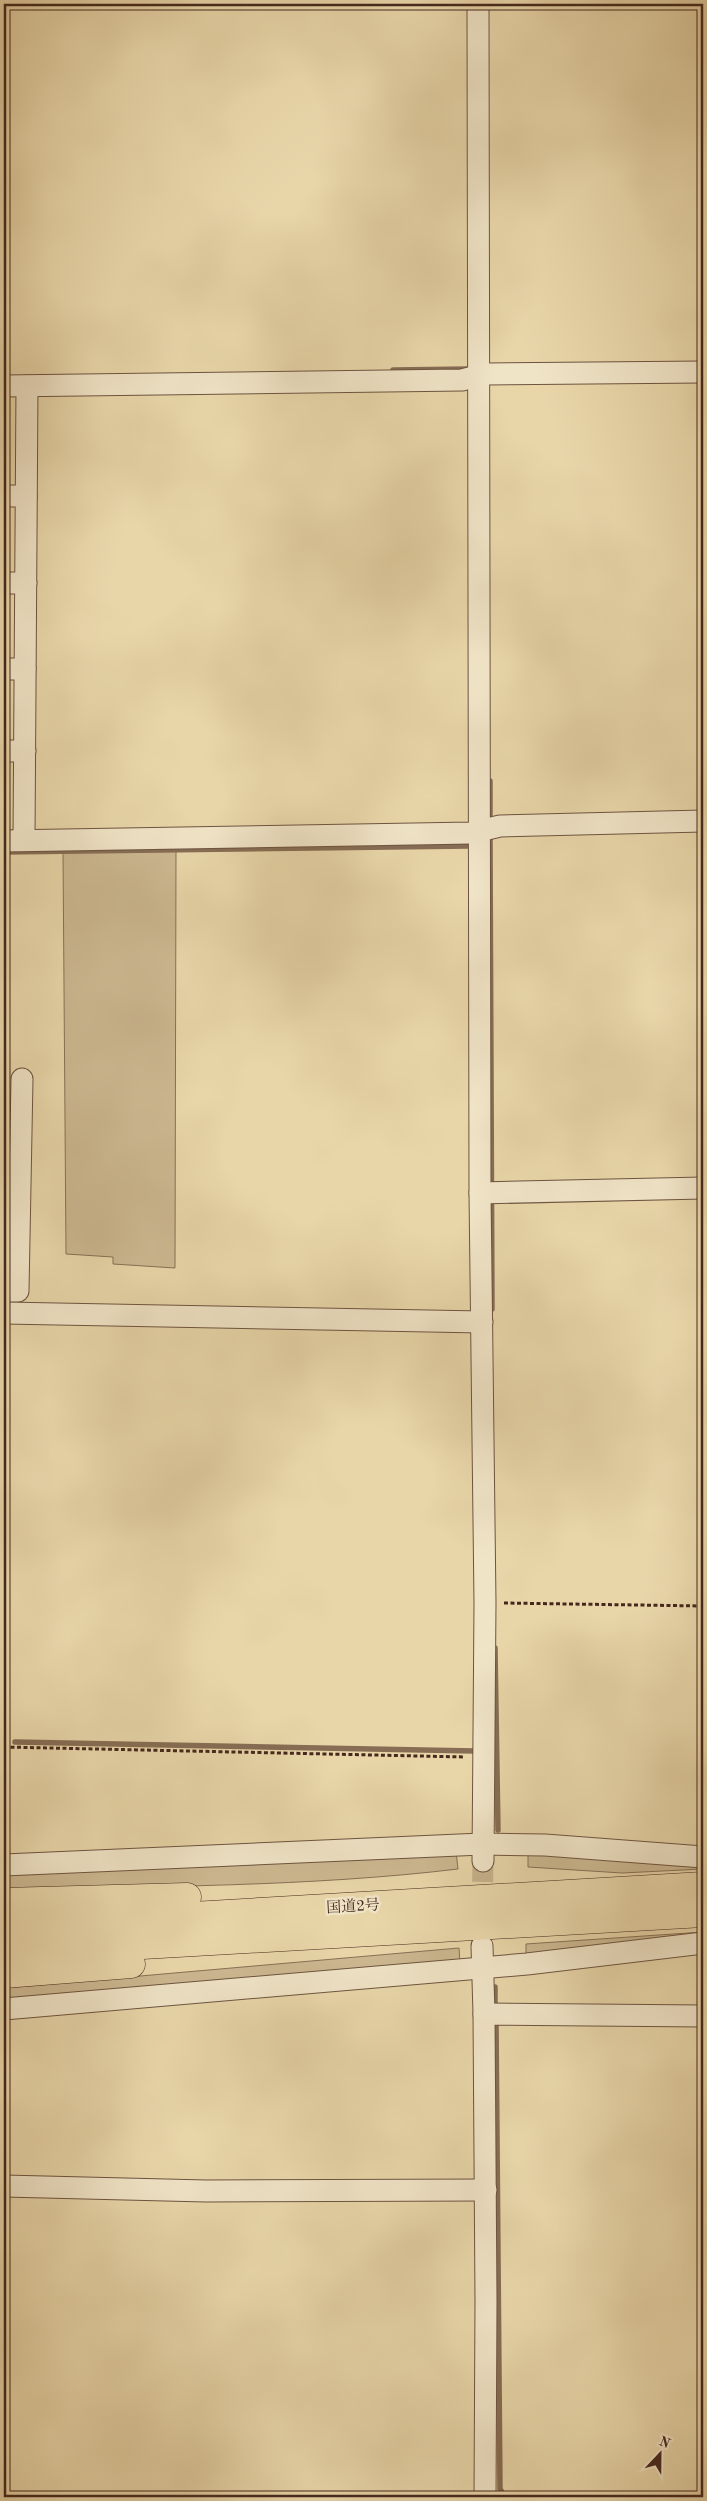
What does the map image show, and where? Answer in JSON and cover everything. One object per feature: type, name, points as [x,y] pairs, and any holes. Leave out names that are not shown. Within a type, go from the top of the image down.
[{"type":"highway","name":"国道2号","points":[[4,1927],[703,1886]]},
{"type":"highway","points":[[4,1902],[231,1896],[280,1910]]},
{"type":"highway","name":"国道2号","points":[[4,1953],[703,1913]]},
{"type":"highway","points":[[4,1974],[217,1958],[558,1922]]},
{"type":"street","points":[[478,4],[485,375],[488,1193],[482,1322],[485,1757],[482,1853]]},
{"type":"street","points":[[4,386],[462,380],[485,375],[703,372]]},
{"type":"street","points":[[27,386],[25,751],[14,841],[471,833],[487,829],[703,822]]},
{"type":"street","points":[[4,496],[26,496]]},
{"type":"street","points":[[4,583],[26,583]]},
{"type":"street","points":[[4,668],[25,669]]},
{"type":"street","points":[[4,751],[25,751]]},
{"type":"street","points":[[4,1291],[18,1291],[22,1079]]},
{"type":"street","points":[[488,1193],[703,1188]]},
{"type":"street","points":[[4,1313],[482,1322]]},
{"type":"street","points":[[4,1865],[482,1853],[545,1845],[703,1857]]},
{"type":"street","points":[[4,2009],[482,1968],[703,1943]]},
{"type":"street","points":[[482,1946],[482,1968],[491,2014],[486,2190],[485,2497]]},
{"type":"street","points":[[491,2014],[703,2016]]},
{"type":"street","points":[[4,2186],[206,2191],[486,2190]]},
{"type":"path","points":[[500,1603],[703,1606]]},
{"type":"path","points":[[4,1747],[485,1757]]},
{"type":"shaded area","points":[[176,851],[175,1268],[113,1264],[113,1257],[66,1254],[63,852]]},
{"type":"shaded area","points":[[528,1850],[703,1864],[703,1869],[622,1873],[528,1867]]},
{"type":"shaded area","points":[[456,1851],[458,1869],[402,1875],[231,1885],[4,1890],[4,1872]]},
{"type":"shaded area","points":[[703,1932],[703,1936],[526,1957],[526,1944]]},
{"type":"shaded area","points":[[459,1948],[460,1964],[4,2002],[4,1988]]},
{"type":"waterway","points":[[393,370],[469,369]]},
{"type":"waterway","points":[[490,781],[490,824]]},
{"type":"waterway","points":[[490,833],[492,1309]]},
{"type":"waterway","points":[[4,852],[469,846]]},
{"type":"waterway","points":[[495,1648],[498,1830]]},
{"type":"waterway","points":[[15,1742],[475,1751]]},
{"type":"waterway","points":[[495,1987],[495,2010]]},
{"type":"waterway","points":[[496,2019],[500,2489],[505,2497]]},
{"type":"tunnel","points":[[482,1914],[483,1861]]}]
